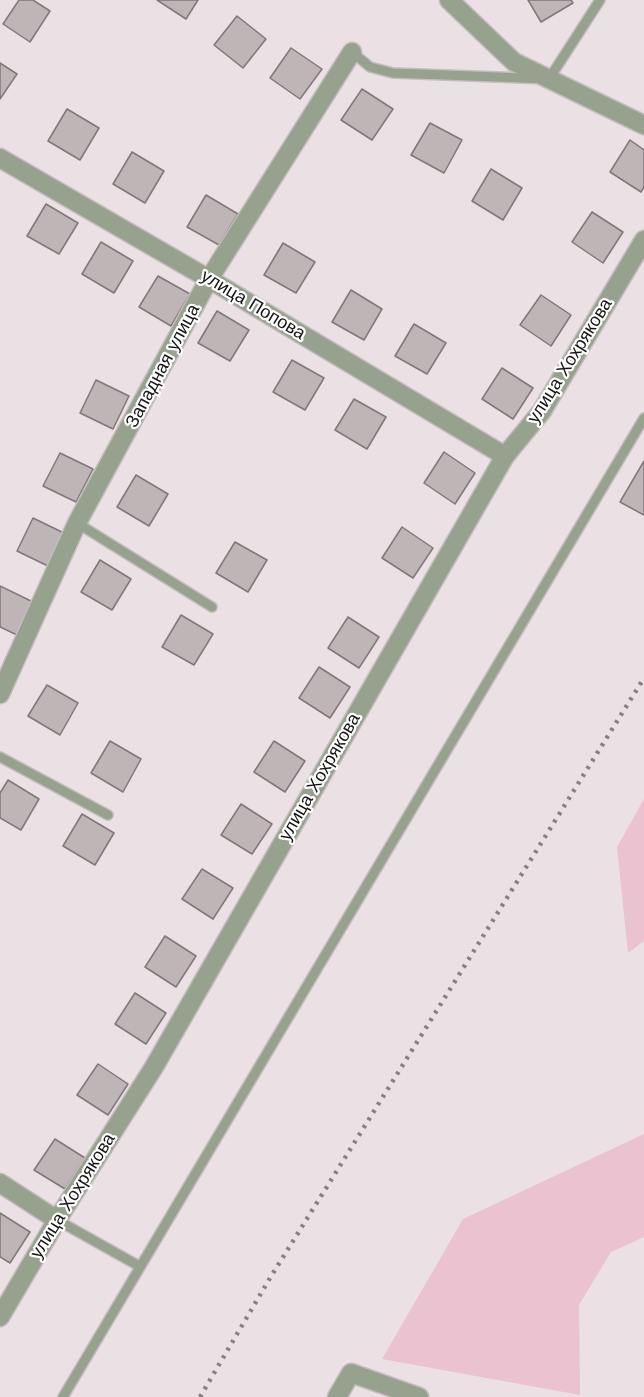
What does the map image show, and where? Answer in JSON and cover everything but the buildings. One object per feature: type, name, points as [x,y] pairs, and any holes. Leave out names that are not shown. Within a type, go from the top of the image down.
[{"type":"street","points":[[449,0],[514,62],[644,125]]},
{"type":"street","name":"Западная улица","points":[[0,694],[77,523],[209,279],[352,52]]},
{"type":"street","name":"улица Попова","points":[[0,158],[209,279],[505,456]]},
{"type":"street","name":"улица Хохрякова","points":[[0,1317],[57,1220],[154,1067],[505,456],[542,411],[644,240]]},
{"type":"street","points":[[0,1183],[57,1220]]},
{"type":"street","points":[[337,1397],[351,1373],[419,1397]]},
{"type":"lane","points":[[352,52],[370,67],[393,73],[549,79],[600,0]]},
{"type":"lane","points":[[63,1397],[644,418]]},
{"type":"lane","points":[[77,523],[212,607]]},
{"type":"lane","points":[[0,757],[108,815]]},
{"type":"lane","points":[[57,1220],[140,1266]]},
{"type":"shaded area","points":[[644,799],[644,941],[628,953],[617,847]]},
{"type":"shaded area","points":[[644,1134],[644,1237],[611,1252],[579,1305],[580,1395],[382,1359],[463,1219]]},
{"type":"railway","points":[[200,1397],[270,1278],[644,678]]}]
